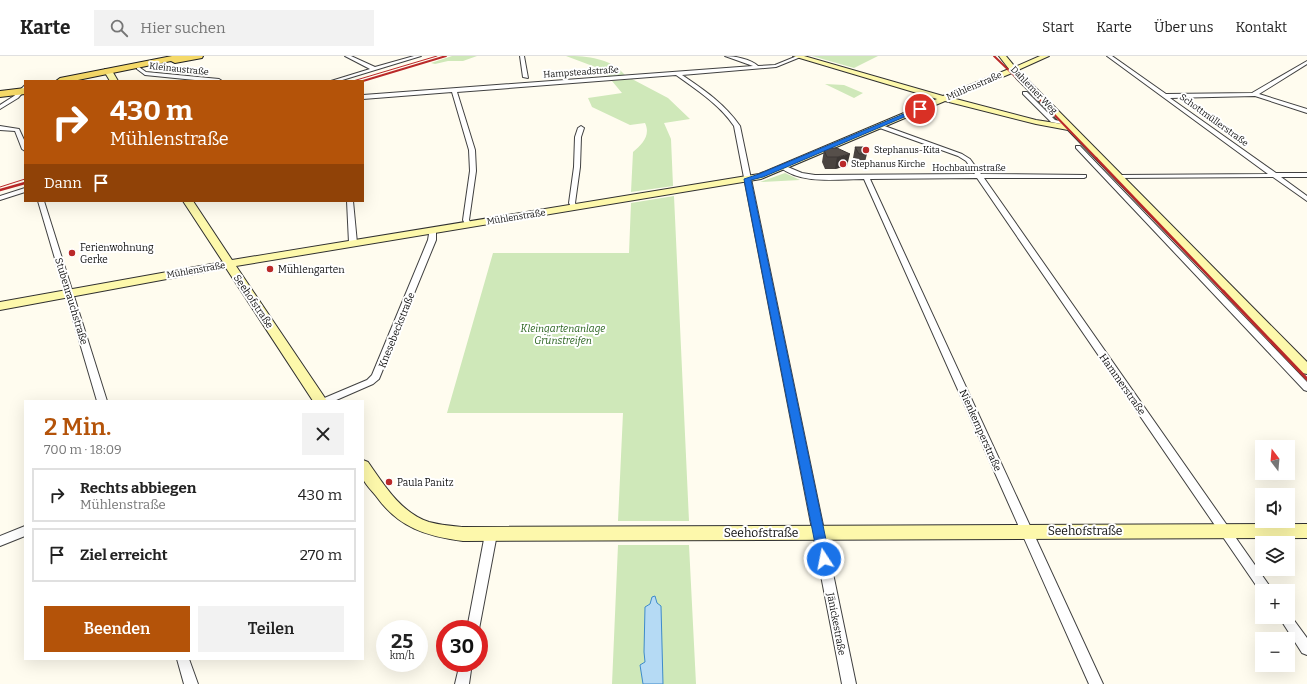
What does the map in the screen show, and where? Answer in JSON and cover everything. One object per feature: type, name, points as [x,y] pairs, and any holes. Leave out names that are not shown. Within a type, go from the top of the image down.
[{"type":"main road","points":[[84,80],[110,76],[184,56]]},
{"type":"main road","points":[[70,80],[110,76],[139,68],[199,56]]},
{"type":"main road","points":[[0,90],[24,89]]},
{"type":"main road","points":[[0,94],[24,89]]},
{"type":"street","points":[[347,56],[374,69]]},
{"type":"street","points":[[337,80],[419,56]]},
{"type":"street","points":[[522,56],[527,80]]},
{"type":"street","points":[[727,56],[753,64],[756,67]]},
{"type":"street","points":[[799,56],[944,99],[1036,122],[1070,126]]},
{"type":"street","name":"Hampsteadstraße","points":[[364,97],[454,90],[527,80],[676,74],[776,66],[799,56]]},
{"type":"street","name":"Dahlemer Weg","points":[[1002,56],[1304,367]]},
{"type":"street","name":"Mühlenstraße","points":[[0,306],[229,264],[761,176],[1046,56]]},
{"type":"street","name":"Schottmüllerstraße","points":[[1109,56],[1277,176],[1307,200]]},
{"type":"street","points":[[1254,94],[1307,62]]},
{"type":"street","name":"Kleinaustraße","points":[[139,68],[145,73],[210,80]]},
{"type":"street","name":"Jänickestraße","points":[[676,74],[713,99],[734,121],[738,132],[849,684]]},
{"type":"street","points":[[0,107],[24,89]]},
{"type":"street","points":[[454,90],[472,150],[474,171],[466,220],[468,225]]},
{"type":"street","name":"Dahlemer Weg","points":[[1025,93],[1053,121],[1070,126]]},
{"type":"street","points":[[1165,96],[1254,94],[1307,111]]},
{"type":"street","points":[[944,99],[952,104],[1080,137]]},
{"type":"street","name":"Hammerstraße","points":[[879,126],[962,156],[968,160],[1262,584]]},
{"type":"street","points":[[0,128],[17,130],[24,147]]},
{"type":"street","points":[[574,207],[572,202],[577,168],[578,137],[581,128]]},
{"type":"street","points":[[1078,147],[1307,388]]},
{"type":"street","points":[[1092,162],[1105,162]]},
{"type":"street","name":"Hochbaumstraße","points":[[783,167],[796,174],[808,177],[1084,176]]},
{"type":"street","points":[[1119,177],[1307,175]]},
{"type":"street","name":"Nienkemperstraße","points":[[866,177],[1096,684]]},
{"type":"street","points":[[1117,188],[1131,188]]},
{"type":"street","points":[[0,198],[24,190]]},
{"type":"street","name":"Stubenrauchstraße","points":[[41,202],[102,400]]},
{"type":"street","name":"Seehofstraße","points":[[189,202],[319,400]]},
{"type":"street","points":[[350,202],[352,244]]},
{"type":"street","name":"Knesebeckstraße","points":[[327,400],[370,382],[376,377],[432,240],[433,230]]},
{"type":"street","points":[[1165,239],[1180,239]]},
{"type":"street","points":[[1194,268],[1208,268]]},
{"type":"street","points":[[1247,325],[1263,325]]},
{"type":"street","points":[[1267,346],[1283,346]]},
{"type":"street","name":"Dahlemer Weg","points":[[1283,363],[1304,367]]},
{"type":"street","name":"Seehofstraße","points":[[364,467],[390,505],[410,521],[447,532],[491,534],[1307,530]]},
{"type":"street","points":[[0,541],[24,530]]},
{"type":"street","points":[[475,620],[491,534]]},
{"type":"street","points":[[1290,624],[1307,649]]},
{"type":"street","points":[[183,660],[191,684]]},
{"type":"street","points":[[462,684],[464,672]]},
{"type":"green space","points":[[452,56],[477,56],[463,61],[448,61],[435,64],[431,63]]},
{"type":"green space","points":[[566,56],[598,59],[613,65],[625,75],[608,76],[598,68]]},
{"type":"green space","points":[[812,56],[878,56],[854,68]]},
{"type":"green space","points":[[632,79],[668,98],[690,119],[664,123],[671,139],[673,186],[631,192],[633,152],[645,139],[647,127],[645,123],[630,125],[592,107],[588,98],[622,93],[612,81]]},
{"type":"green space","points":[[825,84],[844,85],[863,93],[854,98]]},
{"type":"green space","points":[[785,173],[800,180],[760,182]]},
{"type":"green space","name":"Kleingartenanlage Grünstreifen","points":[[674,196],[689,521],[618,521],[623,413],[447,413],[493,253],[629,253],[631,203]]},
{"type":"green space","points":[[618,545],[689,545],[696,684],[612,684]]},
{"type":"water","points":[[655,596],[657,603],[661,606],[663,684],[643,684],[640,665],[645,662],[645,607],[650,604],[652,597]]},
{"type":"building","points":[[855,147],[863,147],[867,154],[859,154]]},
{"type":"building","points":[[829,148],[837,148],[850,154],[837,157],[827,157],[824,150]]},
{"type":"tram line","points":[[356,80],[437,56]]},
{"type":"tram line","points":[[0,187],[24,179]]},
{"type":"railway","points":[[364,81],[446,56]]},
{"type":"railway","points":[[994,56],[1045,105],[1097,159]]},
{"type":"railway","points":[[1096,158],[1224,292]]},
{"type":"railway","points":[[0,190],[24,183]]},
{"type":"railway","points":[[1223,291],[1307,379]]},
{"type":"place","name":"Stephanus-Kita","points":[[866,150]]},
{"type":"place","name":"Stephanus Kirche","points":[[843,164]]},
{"type":"place","name":"Ferienwohnung Gerke","points":[[72,253]]},
{"type":"place","name":"Mühlengarten","points":[[270,269]]},
{"type":"place","name":"Paula Panitz","points":[[389,482]]},
{"type":"route","points":[[824,559],[747,179],[761,176],[920,109]]}]
